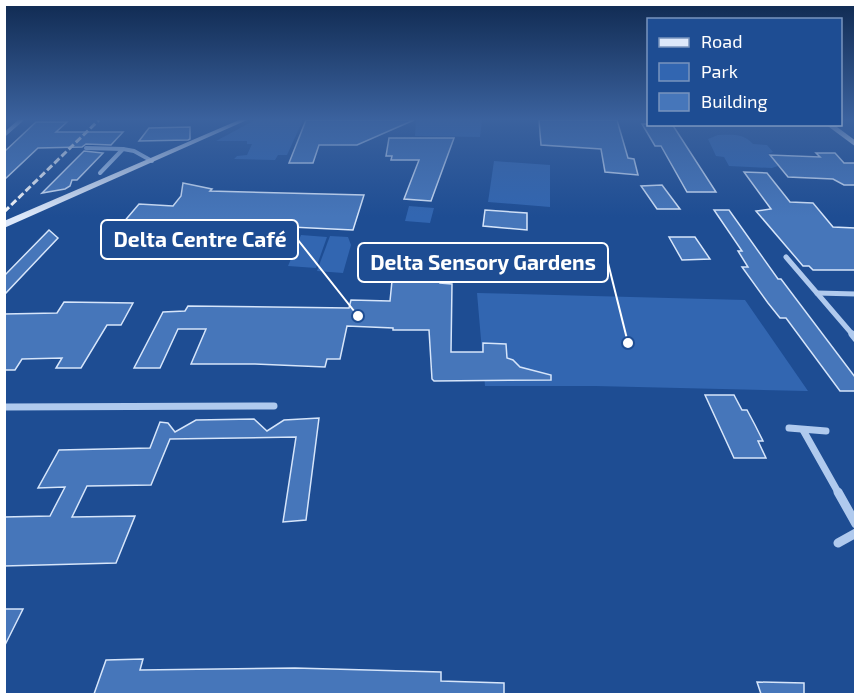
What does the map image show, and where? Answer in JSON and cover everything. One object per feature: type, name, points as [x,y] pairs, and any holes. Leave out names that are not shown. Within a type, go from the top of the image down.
[{"type":"main road","points":[[9,223],[169,153]]},
{"type":"street","points":[[100,173],[120,153]]},
{"type":"street","points":[[137,153],[152,160]]},
{"type":"street","points":[[786,257],[855,339]]},
{"type":"street","points":[[817,293],[855,294]]},
{"type":"street","points":[[4,407],[274,406]]},
{"type":"street","points":[[789,428],[826,432]]},
{"type":"street","points":[[803,430],[855,524]]},
{"type":"street","points":[[838,543],[855,533]]},
{"type":"green space","points":[[248,153],[288,153],[287,155],[278,155],[275,160],[234,159],[237,156],[247,155]]},
{"type":"green space","points":[[714,153],[771,153],[768,154],[778,166],[772,168],[729,166],[724,157],[716,156]]},
{"type":"green space","points":[[494,161],[550,165],[550,207],[488,202]]},
{"type":"green space","points":[[409,206],[434,208],[430,223],[405,221]]},
{"type":"green space","points":[[301,235],[327,237],[316,268],[288,266]]},
{"type":"green space","points":[[330,236],[348,237],[351,245],[343,273],[317,271]]},
{"type":"green space","points":[[477,293],[745,300],[808,391],[485,386]]},
{"type":"building","points":[[4,153],[33,153],[4,180]]},
{"type":"building","points":[[82,153],[103,153],[77,180],[72,180],[70,186],[42,193]]},
{"type":"building","points":[[293,153],[316,153],[313,163],[289,163]]},
{"type":"building","points":[[387,153],[449,153],[431,201],[404,199],[419,160],[391,160],[392,156],[386,156]]},
{"type":"building","points":[[602,153],[626,153],[628,158],[634,159],[638,175],[605,172]]},
{"type":"building","points":[[665,153],[691,153],[716,192],[687,192]]},
{"type":"building","points":[[816,153],[835,153],[844,163],[855,163],[855,185],[844,185],[833,179],[788,177],[770,155],[820,157]]},
{"type":"building","points":[[744,172],[767,173],[790,202],[813,203],[833,227],[855,228],[855,270],[813,270],[809,266],[803,266],[756,211],[771,209]]},
{"type":"building","points":[[183,183],[212,189],[210,191],[364,195],[353,230],[170,221],[160,225],[122,224],[139,204],[173,206],[181,196]]},
{"type":"building","points":[[662,185],[680,209],[657,209],[641,186]]},
{"type":"building","points":[[485,210],[527,213],[527,230],[483,226]]},
{"type":"building","points":[[714,210],[729,210],[778,279],[781,279],[855,377],[855,391],[840,391],[786,318],[780,318],[768,303],[742,267],[748,267],[738,251],[742,251]]},
{"type":"building","points":[[49,230],[58,238],[4,295],[4,276]]},
{"type":"building","points":[[669,237],[695,237],[710,259],[682,260]]},
{"type":"building","points":[[402,256],[441,257],[440,283],[452,284],[451,352],[483,352],[483,343],[506,344],[507,358],[520,367],[551,375],[551,380],[434,381],[429,330],[347,326],[340,359],[327,359],[325,367],[191,364],[206,329],[178,329],[160,368],[134,368],[163,312],[185,311],[188,306],[349,308],[351,300],[390,301],[392,281],[399,281]]},
{"type":"building","points":[[64,302],[133,303],[121,325],[107,325],[81,368],[56,368],[62,358],[22,359],[15,370],[4,370],[4,314],[57,313]]},
{"type":"building","points":[[705,395],[734,395],[742,410],[747,410],[755,425],[763,441],[758,441],[766,458],[734,458]]},
{"type":"building","points":[[319,418],[306,520],[283,522],[296,437],[170,439],[151,485],[87,486],[72,517],[135,516],[116,563],[4,566],[4,517],[50,516],[65,487],[38,488],[59,450],[150,448],[160,422],[168,423],[175,432],[196,420],[254,419],[267,431],[284,420]]},
{"type":"building","points":[[4,609],[23,609],[4,647]]},
{"type":"building","points":[[143,659],[140,670],[295,668],[441,672],[441,681],[504,683],[504,694],[94,694],[106,660]]},
{"type":"building","points":[[757,682],[804,683],[804,694],[761,694]]},
{"type":"railway","points":[[4,212],[65,153]]},
{"type":"place","name":"Delta Centre Café","points":[[358,316]]},
{"type":"place","name":"Delta Sensory Gardens","points":[[628,343]]}]
